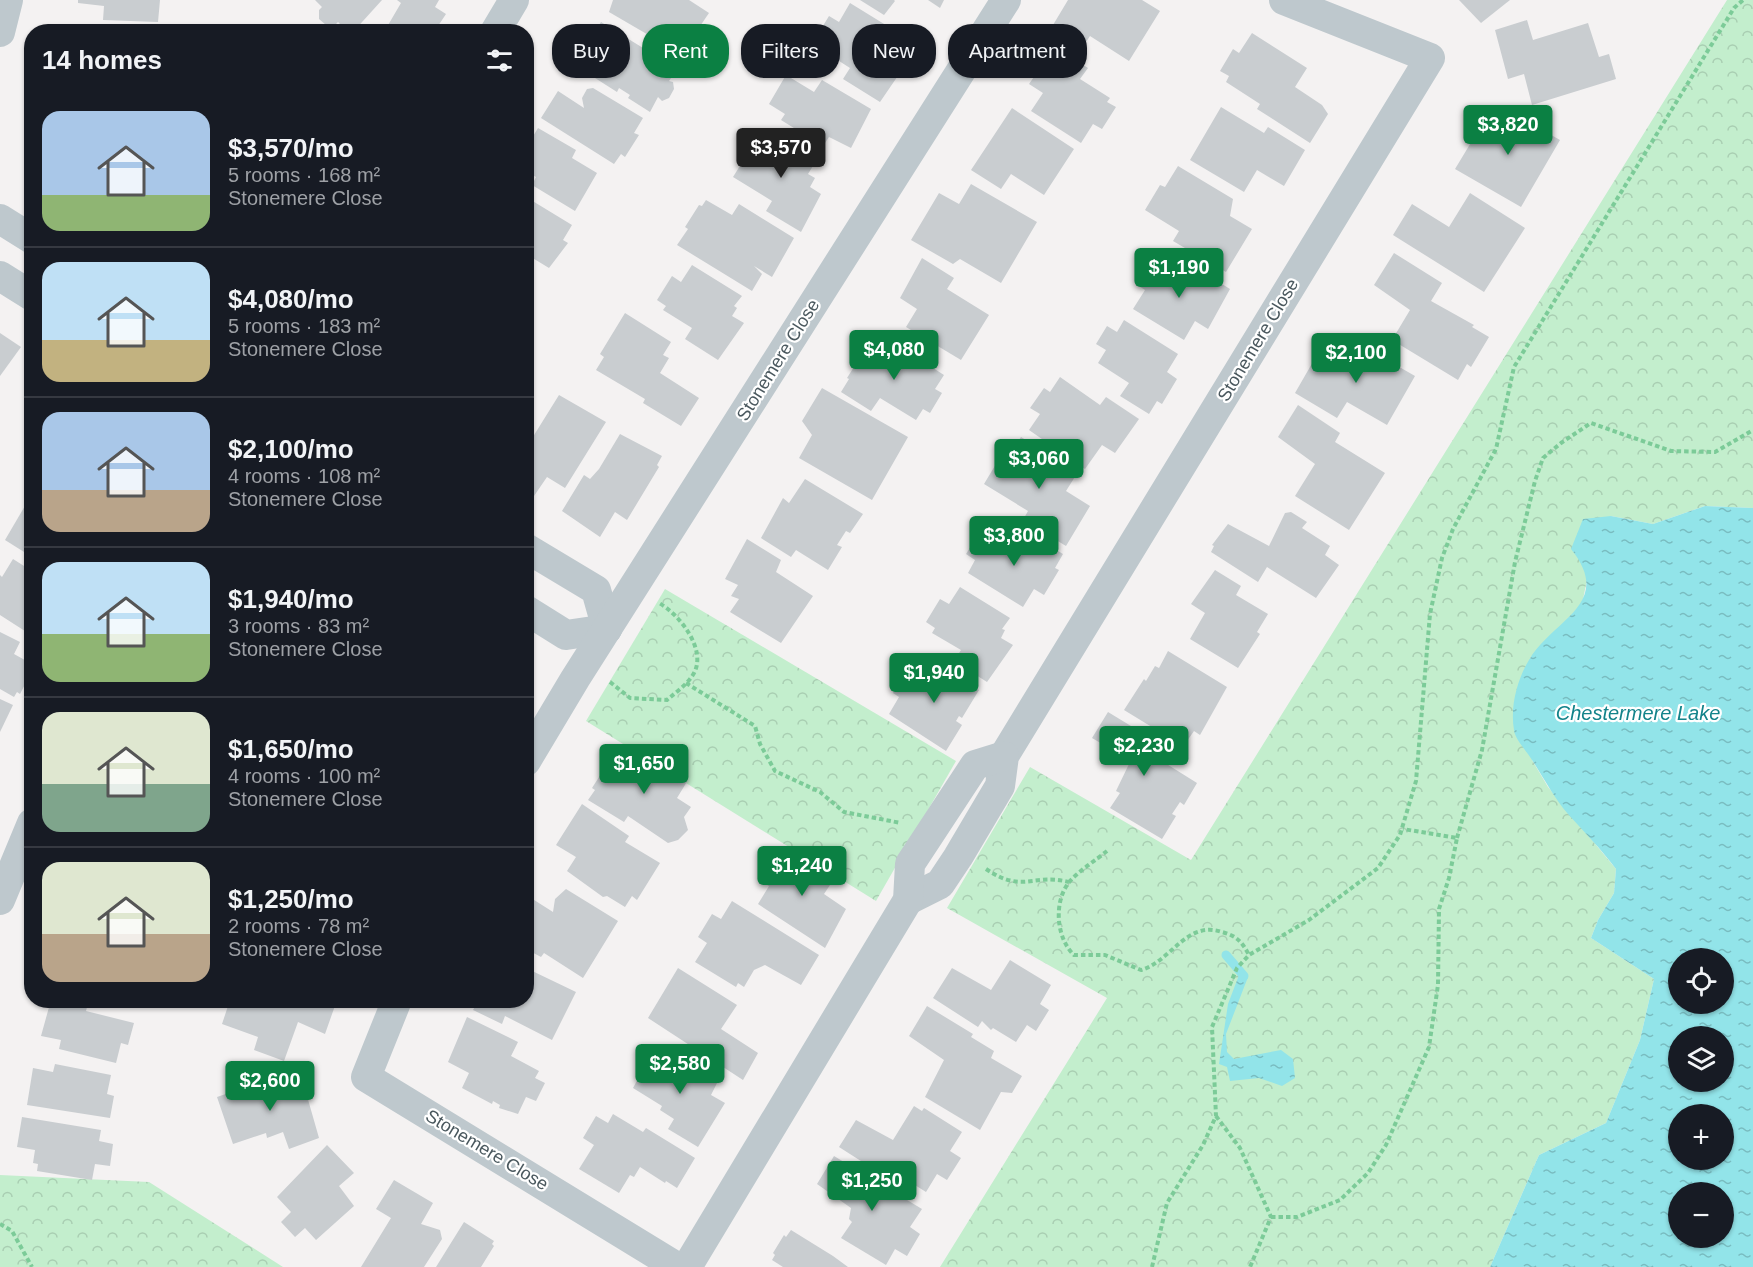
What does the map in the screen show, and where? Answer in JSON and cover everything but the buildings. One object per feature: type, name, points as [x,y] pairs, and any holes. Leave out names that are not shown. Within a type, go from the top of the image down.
[{"type":"street","points":[[0,32],[7,14],[8,0]]},
{"type":"street","points":[[500,24],[514,0]]},
{"type":"street","name":"Stonemere Close","points":[[534,748],[1006,0]]},
{"type":"street","name":"Stonemere Close","points":[[687,1267],[908,900],[940,884],[958,857],[1000,786],[1004,756],[1430,58],[1284,0]]},
{"type":"street","points":[[0,219],[24,234]]},
{"type":"street","points":[[0,276],[24,291]]},
{"type":"street","points":[[534,553],[596,590],[607,629],[566,635],[534,615]]},
{"type":"street","points":[[0,900],[24,842]]},
{"type":"street","name":"Stonemere Close","points":[[394,1008],[366,1077],[677,1267]]},
{"type":"path","points":[[1152,1267],[1167,1203],[1203,1145],[1216,1116],[1212,1027],[1237,968],[1249,956],[1309,920],[1378,868],[1403,828],[1416,781],[1430,614],[1442,558],[1453,529],[1496,449],[1514,367],[1734,8],[1743,0]]},
{"type":"path","points":[[1271,1217],[1297,1217],[1340,1200],[1368,1173],[1386,1144],[1429,1047],[1438,985],[1439,909],[1482,750],[1515,562],[1543,458],[1591,423],[1671,451],[1715,452],[1753,430]]},
{"type":"path","points":[[610,682],[630,698],[651,701],[667,700],[695,672],[697,654],[686,628],[669,609],[658,603]]},
{"type":"path","points":[[686,683],[755,726],[760,744],[775,771],[820,792],[844,812],[908,824]]},
{"type":"path","points":[[1403,828],[1457,838]]},
{"type":"path","points":[[1107,851],[1070,882],[1062,899],[1060,935],[1066,947],[1074,955],[1105,955],[1142,970],[1153,965],[1188,935],[1196,931],[1215,929],[1238,938],[1249,956]]},
{"type":"path","points":[[984,867],[1000,879],[1020,884],[1051,877],[1070,882]]},
{"type":"path","points":[[1216,1116],[1240,1148],[1271,1217],[1250,1267]]},
{"type":"path","points":[[0,1224],[12,1232],[32,1267]]},
{"type":"green space","points":[[1727,0],[1753,0],[1753,508],[1705,506],[1653,524],[1611,516],[1584,565],[1587,580],[1582,604],[1530,658],[1532,760],[1548,787],[1616,869],[1614,893],[1598,920],[1591,938],[1654,979],[1640,1040],[1606,1123],[1539,1155],[1490,1267],[940,1267],[1107,998],[947,908],[1030,767],[1191,860]]},
{"type":"green space","points":[[665,589],[956,761],[876,901],[586,721]]},
{"type":"green space","points":[[0,1175],[149,1182],[283,1267],[0,1267]]},
{"type":"water","name":"Chestermere Lake","points":[[1705,506],[1753,508],[1753,1267],[1490,1267],[1539,1155],[1606,1123],[1640,1040],[1654,979],[1591,938],[1598,920],[1614,893],[1616,869],[1553,794],[1516,737],[1513,721],[1518,685],[1529,660],[1576,610],[1583,597],[1586,584],[1583,568],[1571,549],[1583,519],[1611,516],[1653,524]]},
{"type":"water","points":[[1239,975],[1248,977],[1226,1034],[1227,1052],[1234,1059],[1281,1050],[1293,1059],[1295,1078],[1282,1086],[1259,1078],[1230,1081],[1227,1067],[1219,1064],[1228,1004]]},
{"type":"waterway","points":[[1226,955],[1244,976]]}]
